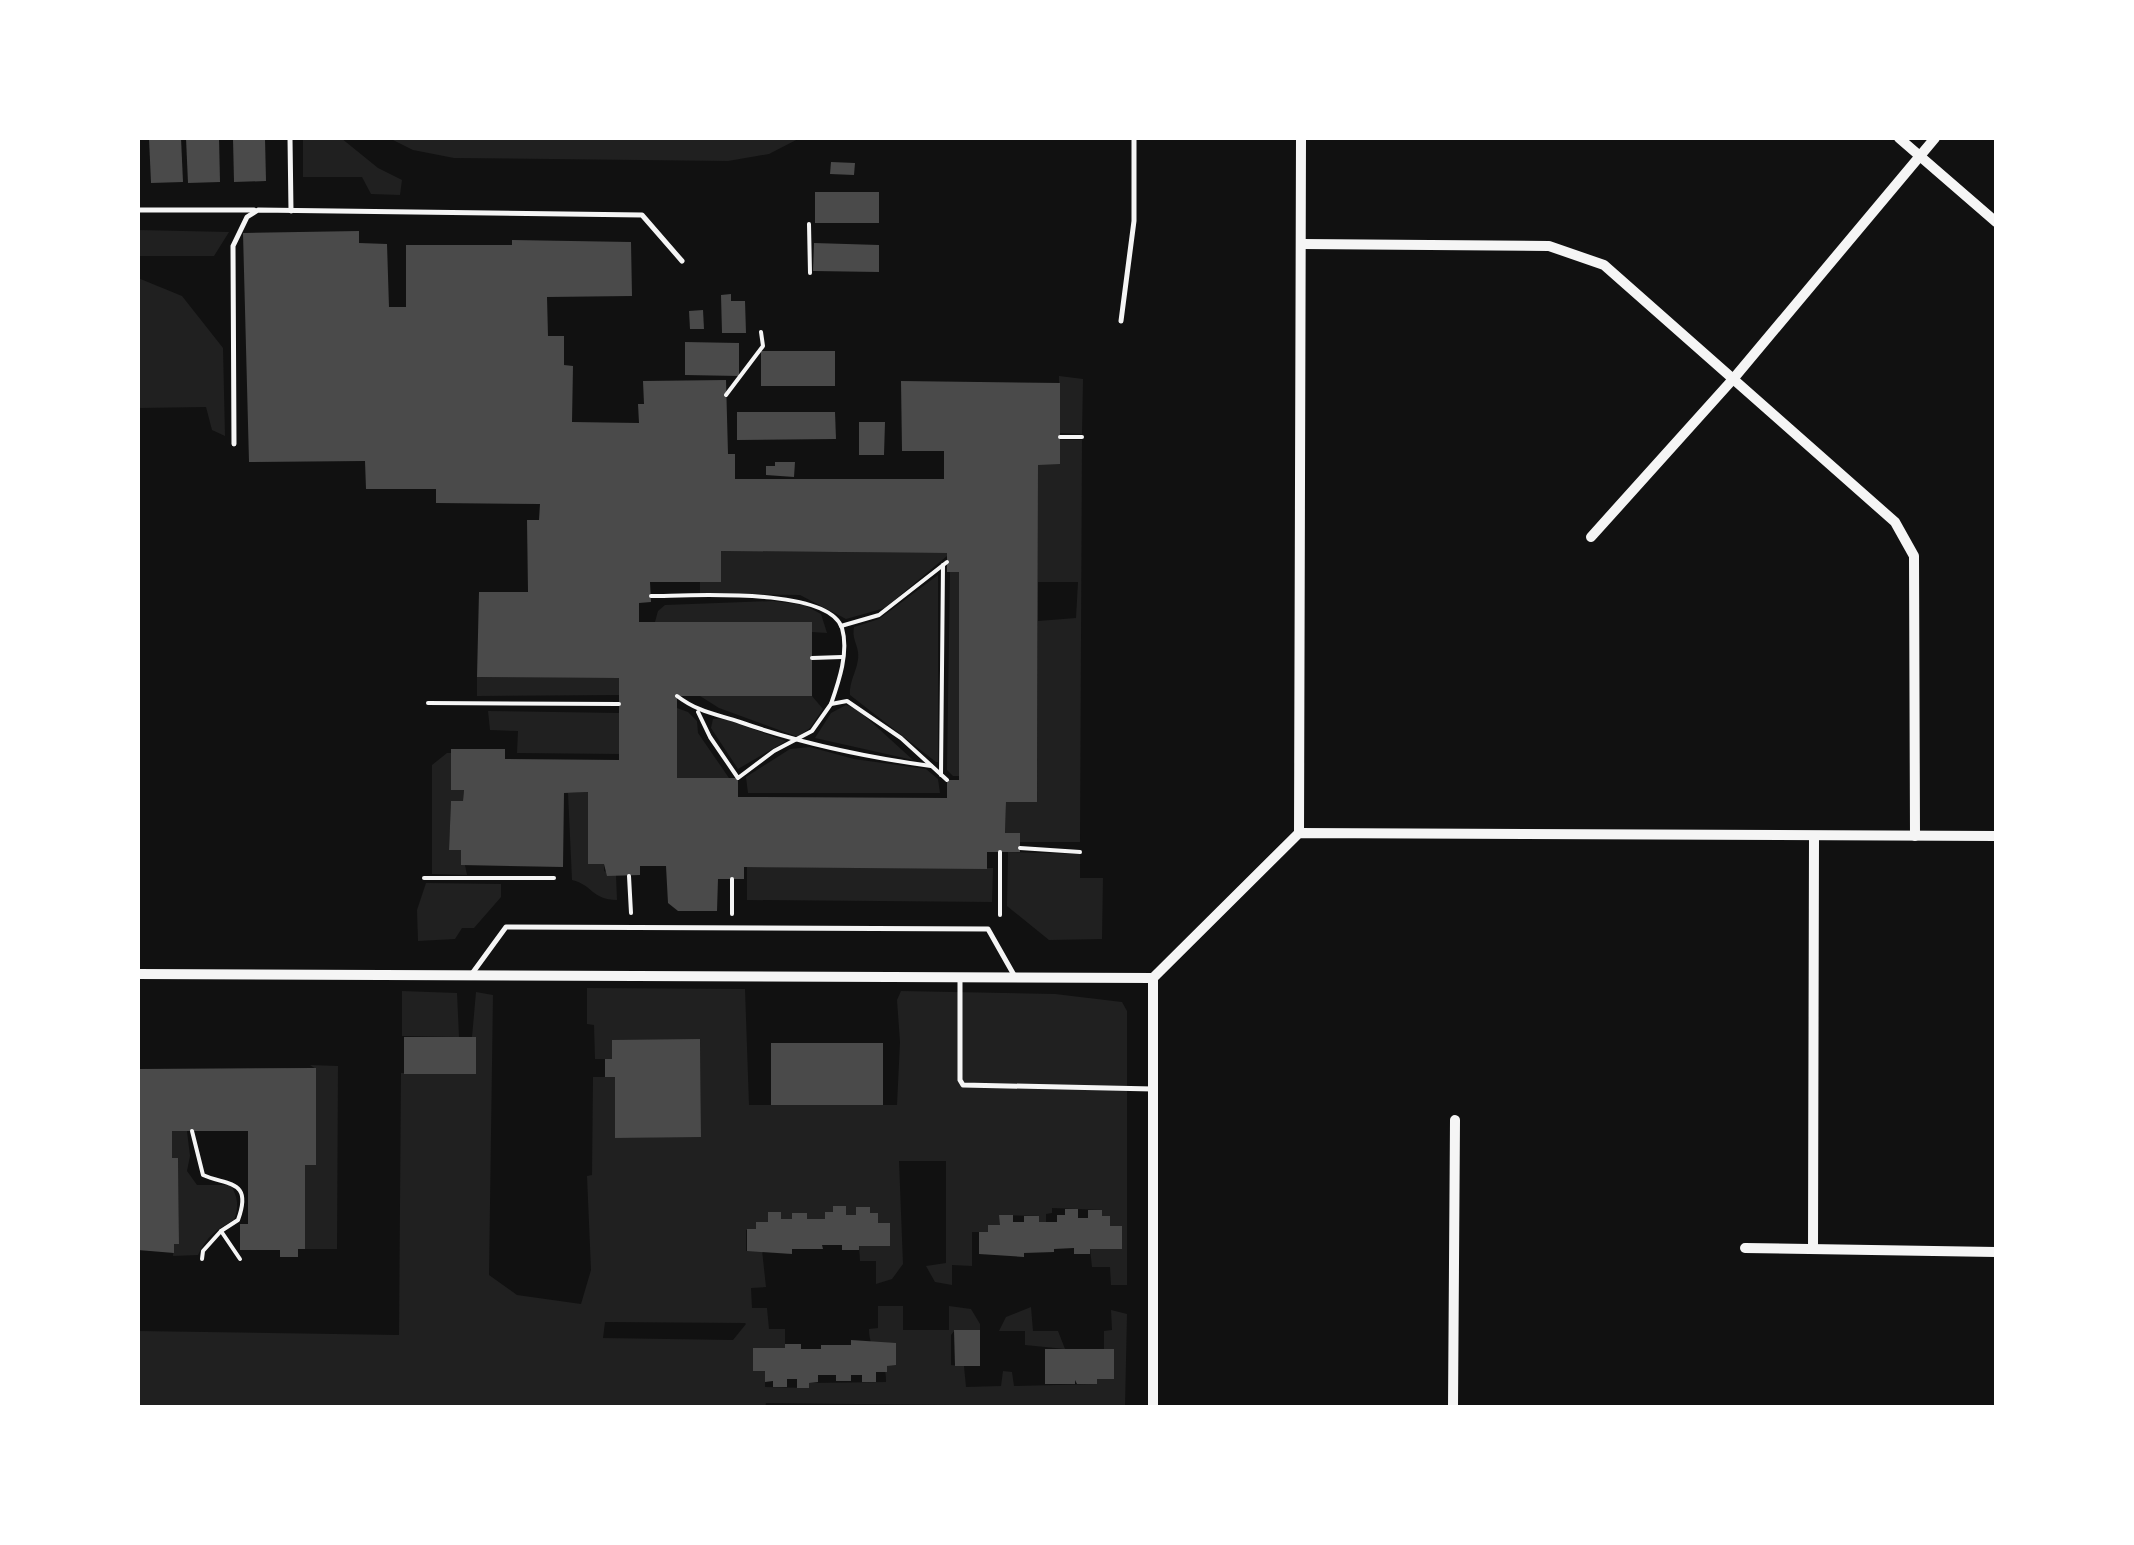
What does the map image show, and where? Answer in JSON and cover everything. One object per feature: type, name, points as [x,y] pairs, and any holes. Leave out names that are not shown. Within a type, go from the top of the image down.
[{"type":"street","points":[[1153,1408],[1153,978],[1299,833],[1301,138]]},
{"type":"street","points":[[1899,138],[1996,222]]},
{"type":"street","points":[[1591,537],[1734,378],[1935,138]]},
{"type":"street","points":[[1302,244],[1549,246],[1604,266],[1895,522],[1914,556],[1915,836]]},
{"type":"street","points":[[1299,833],[1996,836]]},
{"type":"street","points":[[1813,1248],[1814,837]]},
{"type":"street","points":[[138,974],[1153,978]]},
{"type":"street","points":[[1452,1408],[1454,1120]]},
{"type":"street","points":[[1745,1248],[1996,1252]]},
{"type":"lane","points":[[290,138],[291,210]]},
{"type":"lane","points":[[1121,321],[1134,221],[1134,138]]},
{"type":"lane","points":[[138,210],[642,214],[682,262]]},
{"type":"lane","points":[[234,444],[232,246],[248,218],[258,210]]},
{"type":"lane","points":[[470,975],[506,927],[631,927],[988,929],[1016,977]]},
{"type":"lane","points":[[960,977],[963,1085],[1153,1089]]},
{"type":"path","points":[[810,224],[810,272]]},
{"type":"path","points":[[726,394],[764,346],[761,332]]},
{"type":"path","points":[[1060,437],[1082,437]]},
{"type":"path","points":[[841,626],[879,615],[945,564],[941,775]]},
{"type":"path","points":[[650,596],[772,596],[813,604],[841,626]]},
{"type":"path","points":[[677,696],[698,712],[738,778],[774,750],[812,731],[831,704],[842,673],[841,626]]},
{"type":"path","points":[[812,658],[842,658]]},
{"type":"path","points":[[831,704],[847,702],[901,738],[947,780]]},
{"type":"path","points":[[428,703],[619,704]]},
{"type":"path","points":[[698,712],[714,713],[796,742],[931,766]]},
{"type":"path","points":[[1020,848],[1080,852]]},
{"type":"path","points":[[1000,852],[1000,915]]},
{"type":"path","points":[[629,876],[630,912]]},
{"type":"path","points":[[424,878],[554,878]]},
{"type":"path","points":[[732,879],[732,914]]},
{"type":"path","points":[[192,1130],[203,1174],[215,1180],[228,1180],[242,1198],[238,1220],[221,1231],[203,1251],[202,1259]]},
{"type":"path","points":[[221,1231],[240,1259]]},
{"type":"shaded area","points":[[303,138],[341,138],[378,168],[402,180],[400,195],[371,194],[362,177],[303,177]]},
{"type":"shaded area","points":[[389,138],[800,138],[769,154],[728,161],[454,158],[413,150]]},
{"type":"shaded area","points":[[138,230],[229,232],[214,256],[138,256]]},
{"type":"shaded area","points":[[138,278],[182,296],[223,348],[225,436],[212,430],[206,407],[138,408]]},
{"type":"shaded area","points":[[1059,376],[1083,379],[1082,434],[1060,433]]},
{"type":"shaded area","points":[[1060,440],[1082,440],[1080,842],[1020,842],[1019,833],[1005,833],[1006,802],[1037,802],[1038,621],[1076,618],[1078,582],[1038,582],[1038,465]]},
{"type":"shaded area","points":[[721,551],[947,556],[885,608],[846,619],[800,595],[700,594],[700,582],[721,581]]},
{"type":"shaded area","points":[[950,572],[959,572],[959,776],[947,770]]},
{"type":"shaded area","points":[[938,575],[936,762],[850,695],[858,657],[854,627],[879,619]]},
{"type":"shaded area","points":[[773,601],[804,605],[821,614],[827,633],[655,622],[665,605]]},
{"type":"shaded area","points":[[477,677],[619,678],[619,695],[477,696]]},
{"type":"shaded area","points":[[700,696],[812,696],[823,709],[798,737],[719,708]]},
{"type":"shaded area","points":[[846,705],[857,709],[913,760],[815,738],[831,713]]},
{"type":"shaded area","points":[[677,708],[697,721],[698,733],[729,778],[677,778]]},
{"type":"shaded area","points":[[488,711],[619,713],[619,754],[517,753],[518,731],[490,730]]},
{"type":"shaded area","points":[[722,718],[786,741],[738,769],[711,728],[713,719]]},
{"type":"shaded area","points":[[810,747],[854,759],[926,769],[938,779],[940,793],[748,793],[746,777],[790,749]]},
{"type":"shaded area","points":[[451,753],[451,789],[464,790],[463,801],[451,802],[449,850],[461,850],[461,865],[465,865],[467,875],[432,874],[432,765]]},
{"type":"shaded area","points":[[588,792],[588,864],[604,864],[604,871],[616,875],[617,900],[602,898],[572,880],[568,793]]},
{"type":"shaded area","points":[[1008,852],[1080,854],[1080,878],[1103,878],[1102,939],[1049,940],[1007,906]]},
{"type":"shaded area","points":[[747,867],[993,868],[992,902],[747,900]]},
{"type":"shaded area","points":[[426,883],[501,884],[501,897],[474,928],[462,928],[455,939],[418,941],[417,910]]},
{"type":"shaded area","points":[[587,988],[745,989],[749,1105],[897,1105],[897,1000],[901,991],[1055,994],[1122,1002],[1127,1011],[1127,1285],[1111,1285],[1110,1267],[1092,1267],[1090,1249],[1122,1249],[1121,1226],[1110,1226],[1110,1216],[1102,1216],[1102,1210],[1052,1208],[1052,1213],[1046,1214],[1046,1222],[1039,1222],[1039,1216],[1000,1215],[1000,1225],[989,1225],[988,1232],[972,1232],[972,1266],[952,1265],[952,1285],[935,1282],[926,1266],[946,1263],[946,1161],[899,1161],[903,1264],[892,1279],[876,1284],[876,1261],[860,1261],[859,1246],[890,1245],[890,1223],[878,1223],[878,1213],[870,1213],[870,1207],[857,1207],[856,1215],[846,1215],[846,1206],[834,1206],[833,1212],[825,1212],[825,1219],[807,1219],[806,1213],[793,1213],[792,1219],[781,1219],[781,1212],[768,1212],[768,1222],[757,1222],[756,1229],[746,1230],[746,1251],[762,1250],[766,1287],[751,1288],[752,1308],[767,1308],[769,1329],[785,1329],[785,1348],[753,1348],[753,1371],[765,1371],[765,1387],[886,1382],[869,1329],[878,1328],[878,1306],[903,1306],[903,1330],[949,1330],[949,1306],[971,1309],[980,1330],[955,1330],[951,1335],[951,1365],[964,1366],[966,1387],[1001,1386],[1003,1371],[1012,1372],[1014,1386],[1096,1384],[1097,1379],[1114,1379],[1114,1349],[1104,1349],[1104,1331],[1112,1330],[1111,1310],[1127,1314],[1125,1407],[766,1403],[765,1408],[138,1408],[138,1331],[399,1335],[401,1073],[475,1074],[472,1037],[476,992],[493,995],[489,1275],[517,1295],[581,1304],[591,1270],[587,1176],[592,1175],[593,1077],[615,1077],[615,1138],[701,1136],[700,1040],[612,1040],[612,1059],[595,1059],[594,1025],[587,1024]],"holes":[[[605,1322],[745,1323],[733,1340],[603,1338]]]},
{"type":"shaded area","points":[[402,991],[457,993],[459,1037],[402,1036]]},
{"type":"shaded area","points":[[310,1065],[338,1066],[337,1249],[305,1249],[305,1165],[316,1165],[316,1069]]},
{"type":"shaded area","points":[[172,1131],[187,1131],[187,1171],[197,1185],[231,1185],[236,1198],[234,1220],[212,1234],[198,1255],[173,1256],[174,1244],[179,1243],[178,1158],[172,1158]]},
{"type":"shaded area","points":[[1031,1307],[1033,1331],[1058,1331],[1065,1349],[1025,1345],[1025,1331],[999,1331],[1006,1317]]},
{"type":"building","points":[[149,138],[181,138],[183,182],[151,183]]},
{"type":"building","points":[[186,138],[219,138],[220,182],[188,183]]},
{"type":"building","points":[[233,138],[265,138],[266,181],[234,182]]},
{"type":"building","points":[[831,162],[855,163],[854,175],[830,174]]},
{"type":"building","points":[[815,192],[879,192],[879,223],[815,223]]},
{"type":"building","points":[[359,231],[359,243],[387,244],[389,307],[406,307],[406,245],[512,245],[512,240],[631,242],[632,296],[547,297],[548,336],[564,336],[564,365],[573,366],[572,422],[639,423],[638,404],[644,404],[643,381],[726,380],[728,454],[735,454],[735,479],[944,479],[944,451],[902,451],[901,381],[1060,383],[1060,464],[1038,465],[1037,802],[1006,802],[1005,833],[1020,833],[1020,852],[987,852],[987,869],[744,867],[744,879],[718,879],[717,911],[678,911],[668,903],[666,866],[640,866],[640,875],[607,876],[604,864],[588,864],[588,792],[564,793],[563,867],[461,865],[461,850],[449,850],[451,801],[463,801],[464,790],[451,790],[451,749],[505,749],[505,759],[619,760],[619,678],[477,677],[479,592],[528,592],[527,520],[539,520],[540,504],[436,503],[436,489],[366,489],[365,461],[249,462],[243,233]],"holes":[[[721,551],[947,553],[947,572],[959,572],[959,780],[947,780],[947,798],[738,797],[738,778],[677,778],[677,696],[812,696],[812,622],[639,622],[639,603],[651,602],[650,582],[721,582]]]},
{"type":"building","points":[[814,243],[879,245],[879,272],[813,271]]},
{"type":"building","points":[[731,294],[731,301],[745,301],[746,333],[722,333],[721,295]]},
{"type":"building","points":[[703,310],[704,329],[690,329],[689,311]]},
{"type":"building","points":[[685,342],[739,343],[739,376],[685,375]]},
{"type":"building","points":[[761,351],[835,351],[835,386],[761,386]]},
{"type":"building","points":[[737,412],[835,412],[836,439],[737,440]]},
{"type":"building","points":[[859,422],[885,422],[884,455],[859,455]]},
{"type":"building","points":[[775,462],[795,462],[794,477],[766,475],[766,466],[775,466]]},
{"type":"building","points":[[404,1037],[476,1037],[476,1074],[404,1074]]},
{"type":"building","points":[[700,1039],[701,1137],[615,1138],[615,1077],[605,1077],[605,1059],[612,1059],[612,1040]]},
{"type":"building","points":[[771,1043],[883,1043],[883,1105],[771,1105]]},
{"type":"building","points":[[316,1068],[316,1165],[305,1165],[305,1249],[298,1249],[298,1257],[280,1257],[280,1250],[240,1250],[240,1224],[248,1224],[248,1131],[172,1131],[172,1158],[178,1158],[179,1244],[174,1244],[174,1253],[138,1250],[138,1069]]},
{"type":"building","points":[[833,1206],[846,1206],[846,1215],[856,1215],[856,1207],[870,1207],[870,1213],[878,1213],[878,1223],[890,1223],[890,1246],[842,1250],[842,1245],[822,1245],[823,1249],[792,1249],[792,1254],[747,1251],[747,1229],[756,1229],[756,1222],[768,1222],[768,1212],[781,1212],[781,1219],[792,1219],[792,1213],[807,1213],[807,1219],[825,1219],[825,1212],[833,1212]]},
{"type":"building","points":[[1065,1209],[1078,1209],[1078,1218],[1088,1218],[1088,1210],[1102,1210],[1102,1216],[1110,1216],[1110,1226],[1122,1226],[1122,1249],[1090,1249],[1090,1254],[1074,1254],[1074,1248],[1054,1249],[1024,1253],[1024,1257],[979,1254],[979,1232],[988,1232],[988,1225],[1000,1225],[999,1215],[1013,1215],[1013,1222],[1024,1222],[1024,1216],[1039,1216],[1039,1222],[1057,1222],[1057,1215],[1065,1215]]},
{"type":"building","points":[[954,1330],[980,1330],[980,1366],[955,1366]]},
{"type":"building","points":[[851,1340],[896,1343],[896,1365],[887,1366],[887,1372],[876,1372],[876,1382],[862,1382],[862,1375],[851,1375],[851,1381],[836,1381],[836,1375],[818,1375],[818,1382],[809,1383],[809,1388],[797,1388],[797,1379],[787,1379],[787,1387],[773,1387],[773,1381],[765,1382],[765,1371],[753,1371],[753,1348],[801,1344],[801,1349],[821,1349],[821,1345],[851,1345]]},
{"type":"building","points":[[1045,1349],[1114,1349],[1114,1379],[1097,1379],[1097,1384],[1077,1384],[1075,1380],[1075,1384],[1045,1384]]}]
